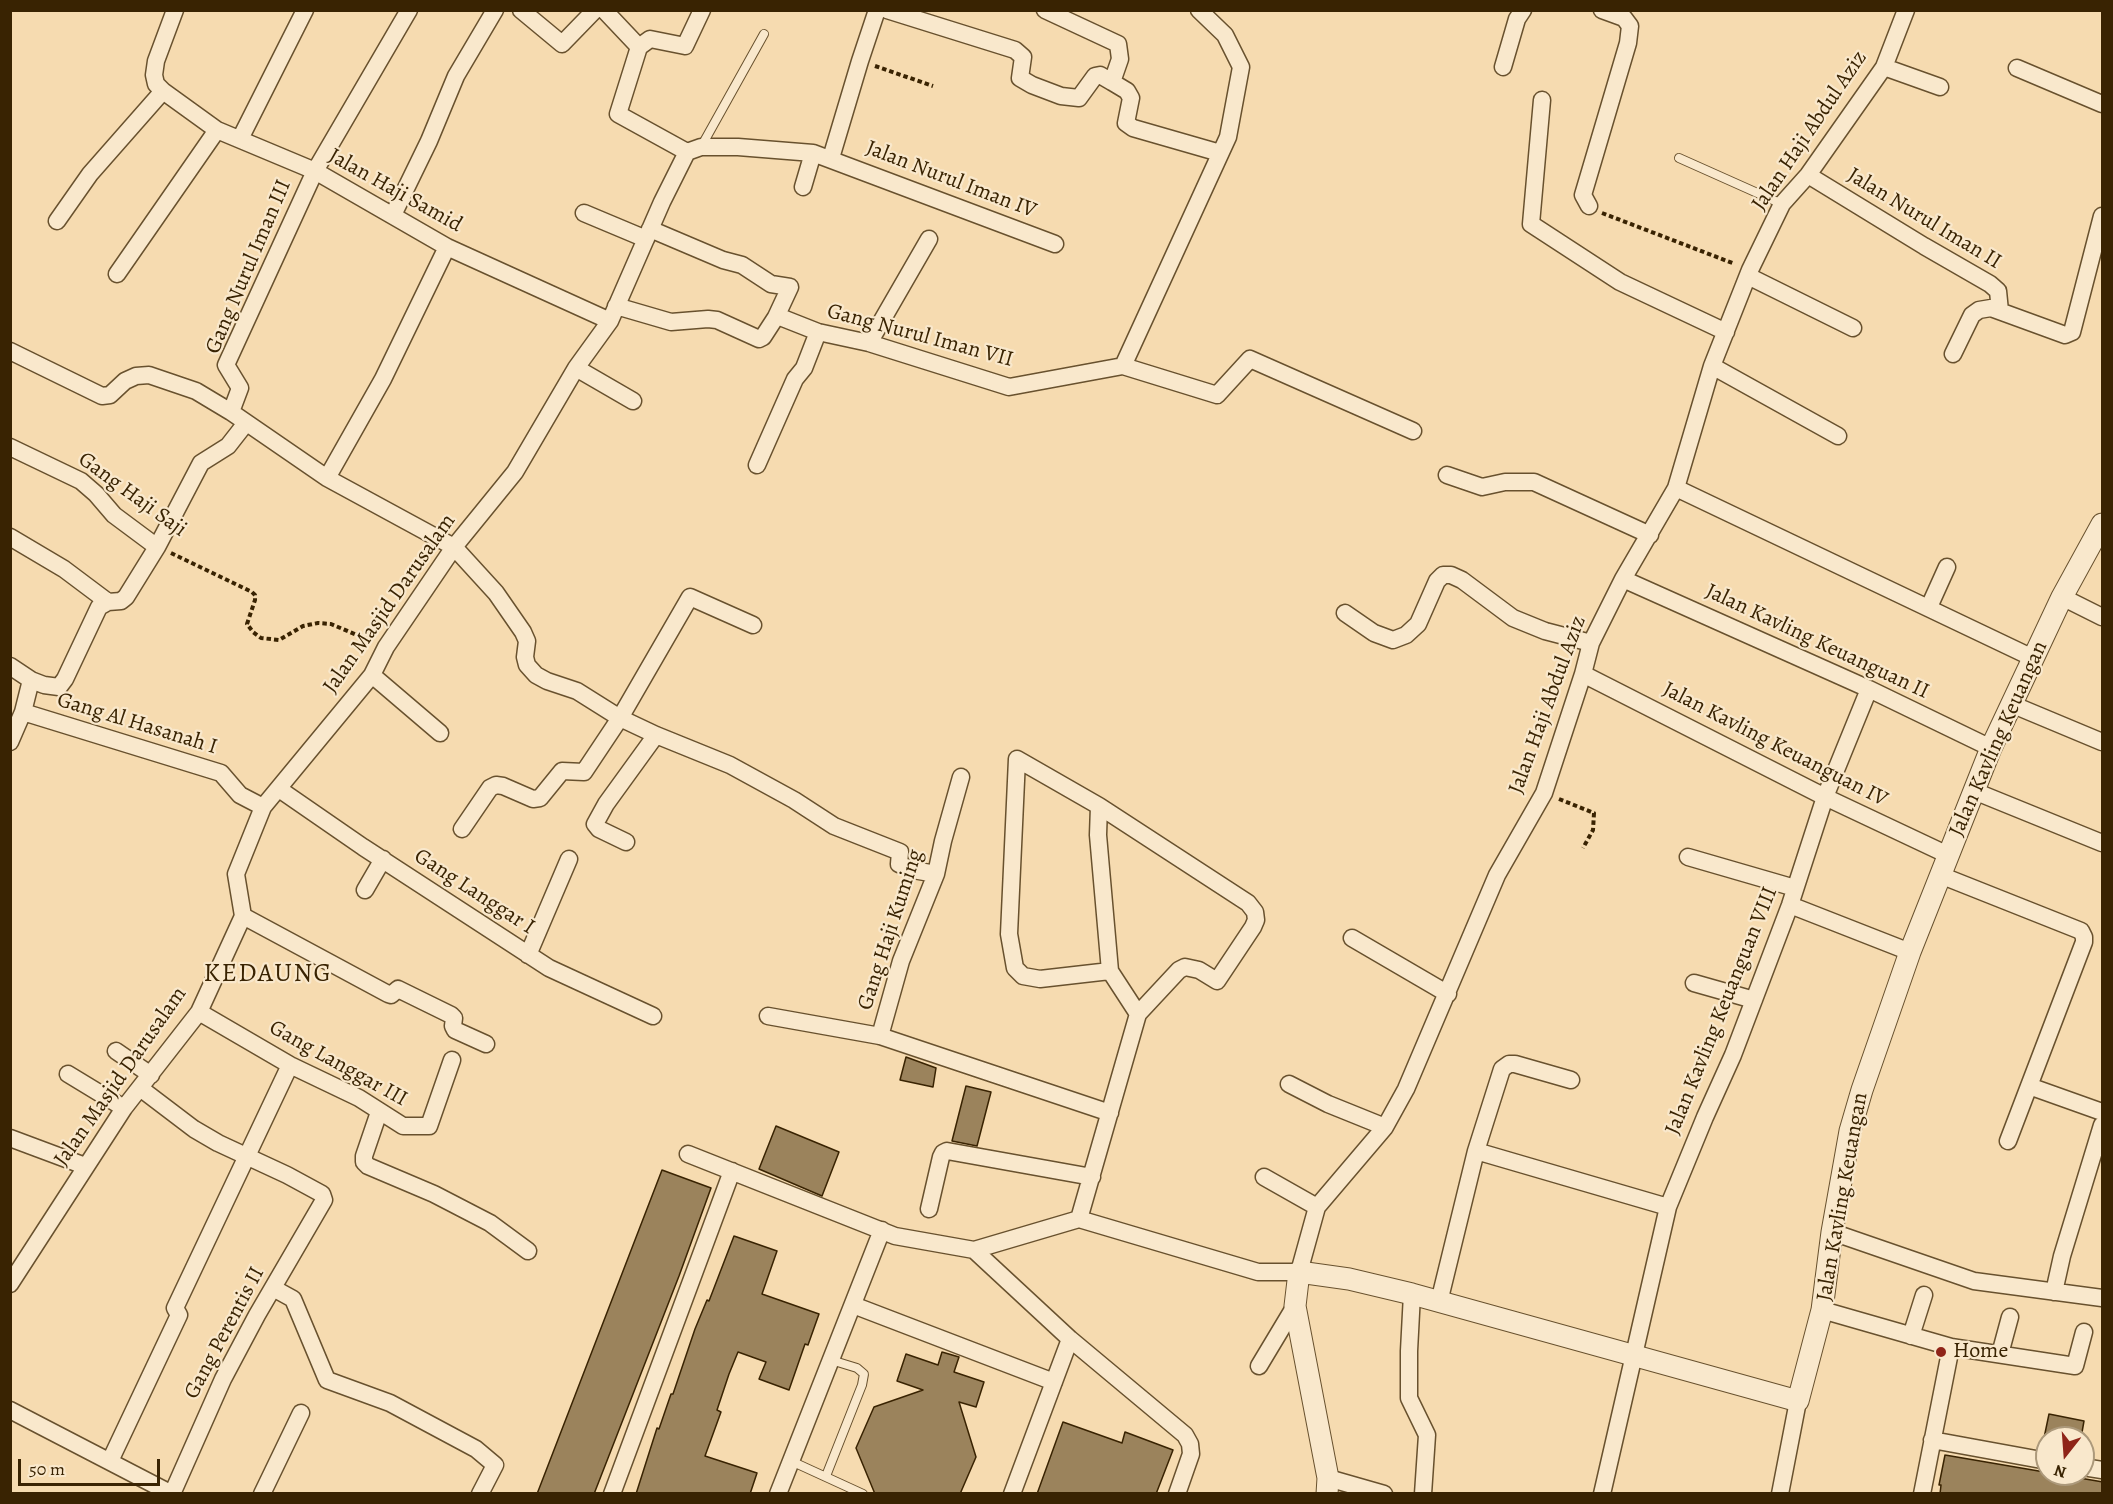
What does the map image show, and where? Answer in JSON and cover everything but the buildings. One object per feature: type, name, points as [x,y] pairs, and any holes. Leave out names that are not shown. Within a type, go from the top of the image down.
[{"type":"street","points":[[57,221],[90,174],[163,91],[156,84],[154,75],[156,61],[175,10]]},
{"type":"street","points":[[240,139],[305,10]]},
{"type":"street","points":[[315,171],[410,10]]},
{"type":"street","points":[[393,215],[429,141],[456,76],[495,10]]},
{"type":"street","points":[[521,10],[562,44],[595,10]]},
{"type":"street","points":[[604,10],[639,47]]},
{"type":"street","points":[[694,150],[618,114],[639,47],[650,39],[685,46],[702,10]]},
{"type":"street","points":[[831,159],[877,10]]},
{"type":"street","points":[[887,10],[1015,50],[1023,57],[1020,78],[1061,96],[1078,98],[1095,76],[1100,75],[1127,91],[1131,98],[1126,123],[1134,128],[1220,153]]},
{"type":"street","points":[[1045,10],[1118,44],[1120,59],[1112,82]]},
{"type":"street","points":[[1503,67],[1517,19],[1523,10]]},
{"type":"street","points":[[1589,206],[1583,195],[1628,43],[1630,26],[1624,18],[1602,10]]},
{"type":"street","points":[[1123,366],[1228,137],[1241,67],[1225,35],[1200,11]]},
{"type":"street","name":"Jalan Haji Abdul Aziz","points":[[1299,1272],[1317,1207],[1385,1127],[1406,1089],[1497,875],[1545,793],[1591,643],[1623,579],[1676,488],[1712,366],[1749,273],[1782,204],[1808,175],[1884,68],[1903,17]]},
{"type":"street","points":[[1884,68],[1940,87]]},
{"type":"street","points":[[2018,68],[2103,104]]},
{"type":"street","name":"Jalan Haji Samid","points":[[163,91],[217,130],[315,171],[447,247],[613,313]]},
{"type":"street","points":[[1542,100],[1531,224],[1620,282],[1726,332]]},
{"type":"street","points":[[117,274],[217,130]]},
{"type":"street","name":"Jalan Nurul Iman IV","points":[[694,150],[738,147],[813,153],[1055,244]]},
{"type":"street","name":"Jalan Masjid Darusalam","points":[[12,1279],[124,1108],[199,1012],[243,916],[236,874],[263,807],[372,675],[386,647],[454,547],[515,472],[576,368],[613,313],[648,234],[694,150]]},
{"type":"street","points":[[803,187],[813,153]]},
{"type":"street","name":"Gang Nurul Iman III","points":[[231,412],[240,388],[226,365],[315,171]]},
{"type":"street","name":"Jalan Nurul Iman II","points":[[1808,175],[1990,284],[1998,291],[2000,311]]},
{"type":"street","points":[[584,213],[742,265],[771,284],[790,287],[776,317],[763,337],[759,339],[717,320],[671,322],[613,313]]},
{"type":"street","points":[[1953,354],[1972,315],[1979,310],[1991,308],[2065,335],[2072,332],[2103,216]]},
{"type":"street","points":[[869,343],[929,239]]},
{"type":"street","points":[[327,478],[383,379],[447,247]]},
{"type":"street","points":[[1749,273],[1853,328]]},
{"type":"street","name":"Gang Nurul Iman VII","points":[[776,317],[819,332],[869,343],[1009,387],[1123,366],[1217,395],[1250,359],[1413,431]]},
{"type":"street","points":[[757,465],[819,332]]},
{"type":"street","points":[[10,351],[102,396],[110,395],[125,381],[136,376],[149,375],[196,391],[231,412],[327,478],[454,547],[496,593],[523,632],[527,641],[525,657],[527,665],[536,675],[577,691],[620,718],[656,735],[730,765],[794,800],[834,826],[900,852],[899,864],[914,870],[936,874]]},
{"type":"street","points":[[1712,366],[1838,436]]},
{"type":"street","points":[[576,368],[633,401]]},
{"type":"street","points":[[10,666],[44,686],[59,687],[99,607],[108,602],[121,601],[126,597],[157,547],[201,463],[228,446],[246,423]]},
{"type":"street","name":"Gang Haji Saji","points":[[10,447],[81,481],[114,515],[157,547]]},
{"type":"street","points":[[1447,475],[1482,487],[1505,482],[1534,482],[1650,535]]},
{"type":"street","points":[[1676,488],[2033,658]]},
{"type":"street","name":"Jalan Kavling Keuangan","points":[[1798,1401],[1822,1310],[1850,1131],[1910,952],[1991,748],[2062,597],[2103,525]]},
{"type":"street","points":[[10,537],[64,569],[108,602]]},
{"type":"street","points":[[1929,607],[1947,567]]},
{"type":"street","points":[[1345,613],[1374,633],[1393,639],[1406,635],[1418,624],[1437,581],[1443,576],[1451,575],[1462,580],[1513,618],[1545,631],[1591,643]]},
{"type":"street","name":"Jalan Kavling Keuanguan II","points":[[1623,579],[1869,689],[1991,748]]},
{"type":"street","points":[[462,829],[490,788],[503,786],[532,799],[540,798],[558,773],[584,772],[620,718],[690,597],[753,625]]},
{"type":"street","points":[[2062,597],[2103,617]]},
{"type":"street","name":"Jalan Kavling Keuanguan IV","points":[[1583,674],[1825,797],[1948,855]]},
{"type":"street","points":[[372,675],[440,733]]},
{"type":"street","points":[[10,742],[23,712],[31,680]]},
{"type":"street","name":"Jalan Kavling Keuanguan VIII","points":[[1602,1494],[1668,1207],[1733,1055],[1790,905],[1825,797],[1869,689]]},
{"type":"street","points":[[2011,704],[2103,742]]},
{"type":"street","name":"Gang Al Hasanah I","points":[[23,712],[221,773],[240,795],[263,807]]},
{"type":"street","points":[[626,842],[597,827],[595,823],[656,735]]},
{"type":"street","points":[[1079,1219],[1138,1014],[1179,970],[1185,967],[1199,970],[1217,981],[1253,927],[1256,920],[1255,912],[1248,903],[1100,806],[1017,759],[1009,934],[1015,968],[1023,976],[1040,979],[1110,971]]},
{"type":"street","name":"Gang Haji Kuming","points":[[961,777],[936,874],[901,961],[880,1036],[1110,1113]]},
{"type":"street","name":"Gang Langgar I","points":[[279,789],[549,968],[653,1016]]},
{"type":"street","points":[[1974,791],[2103,843]]},
{"type":"street","points":[[1100,806],[1098,835],[1110,971],[1138,1014]]},
{"type":"street","points":[[1688,857],[1795,888]]},
{"type":"street","points":[[364,890],[383,860]]},
{"type":"street","points":[[528,955],[569,860]]},
{"type":"street","points":[[1940,875],[2081,931],[2084,936],[2084,942],[2008,1141]]},
{"type":"street","points":[[1790,905],[1910,952]]},
{"type":"street","points":[[243,916],[388,994],[391,995],[398,989],[451,1015],[454,1018],[455,1029],[486,1044]]},
{"type":"street","points":[[1352,938],[1448,994]]},
{"type":"street","points":[[1694,983],[1754,1000]]},
{"type":"street","name":"Gang Langgar III","points":[[199,1012],[290,1065],[358,1098],[403,1126],[429,1126],[452,1060]]},
{"type":"street","points":[[768,1016],[880,1036]]},
{"type":"street","points":[[116,1051],[194,1130],[248,1158]]},
{"type":"street","points":[[1439,1302],[1476,1150],[1500,1073],[1504,1067],[1511,1064],[1531,1067],[1571,1080]]},
{"type":"street","points":[[110,1461],[179,1315],[176,1308],[290,1065]]},
{"type":"street","points":[[68,1074],[124,1108]]},
{"type":"street","points":[[1289,1084],[1328,1104],[1385,1127]]},
{"type":"street","points":[[2030,1086],[2103,1112]]},
{"type":"street","points":[[379,1112],[364,1156],[364,1162],[368,1166],[434,1194],[490,1223],[528,1251]]},
{"type":"street","points":[[2054,1292],[2062,1256],[2103,1125]]},
{"type":"street","points":[[10,1138],[85,1166]]},
{"type":"street","points":[[1476,1150],[1668,1207]]},
{"type":"street","points":[[928,1209],[941,1158],[947,1151],[1092,1177]]},
{"type":"street","points":[[688,1154],[895,1236],[974,1250],[1079,1219],[1258,1272],[1299,1272],[1348,1279],[1412,1294],[1798,1401],[1780,1494]]},
{"type":"street","name":"Gang Perentis II","points":[[172,1494],[223,1379],[323,1203],[324,1197],[287,1175],[248,1158]]},
{"type":"street","points":[[612,1494],[732,1171]]},
{"type":"street","points":[[1264,1177],[1317,1207]]},
{"type":"street","points":[[778,1494],[882,1230]]},
{"type":"street","points":[[1833,1232],[1974,1281],[2103,1298]]},
{"type":"street","points":[[974,1250],[1070,1339],[1185,1435],[1190,1444],[1191,1454],[1177,1494]]},
{"type":"street","points":[[1299,1272],[1295,1306],[1327,1486],[1383,1494]]},
{"type":"street","points":[[273,1288],[293,1299],[327,1380],[390,1403],[476,1449],[495,1466],[480,1494]]},
{"type":"street","points":[[1412,1294],[1409,1398],[1428,1435],[1423,1494]]},
{"type":"street","points":[[1911,1336],[1924,1295]]},
{"type":"street","points":[[853,1305],[1054,1382]]},
{"type":"street","points":[[1259,1366],[1295,1306]]},
{"type":"street","points":[[1822,1310],[1951,1347],[2075,1366],[2084,1332]]},
{"type":"street","points":[[2000,1354],[2010,1317]]},
{"type":"street","points":[[1012,1494],[1070,1339]]},
{"type":"street","points":[[1922,1494],[1951,1347]]},
{"type":"street","points":[[10,1410],[172,1494]]},
{"type":"street","points":[[268,1491],[301,1413]]},
{"type":"street","points":[[1932,1440],[2035,1459]]},
{"type":"lane","points":[[694,150],[706,136],[764,34]]},
{"type":"lane","points":[[1679,158],[1782,204]]},
{"type":"lane","points":[[826,1476],[862,1385],[864,1374],[857,1368],[831,1360]]},
{"type":"lane","points":[[791,1461],[863,1494]]},
{"type":"path","points":[[860,61],[933,86]]},
{"type":"path","points":[[1589,206],[1749,273]]},
{"type":"path","name":"Gang Haji Saji","points":[[157,547],[252,592],[255,600],[247,624],[261,638],[279,640],[303,626],[318,623],[331,624],[386,647]]},
{"type":"path","points":[[1545,793],[1594,813],[1593,830],[1583,848]]},
{"type":"place","name":"Home","points":[[1941,1352]]},
{"type":"district","name":"KEDAUNG","points":[[268,975]]}]
